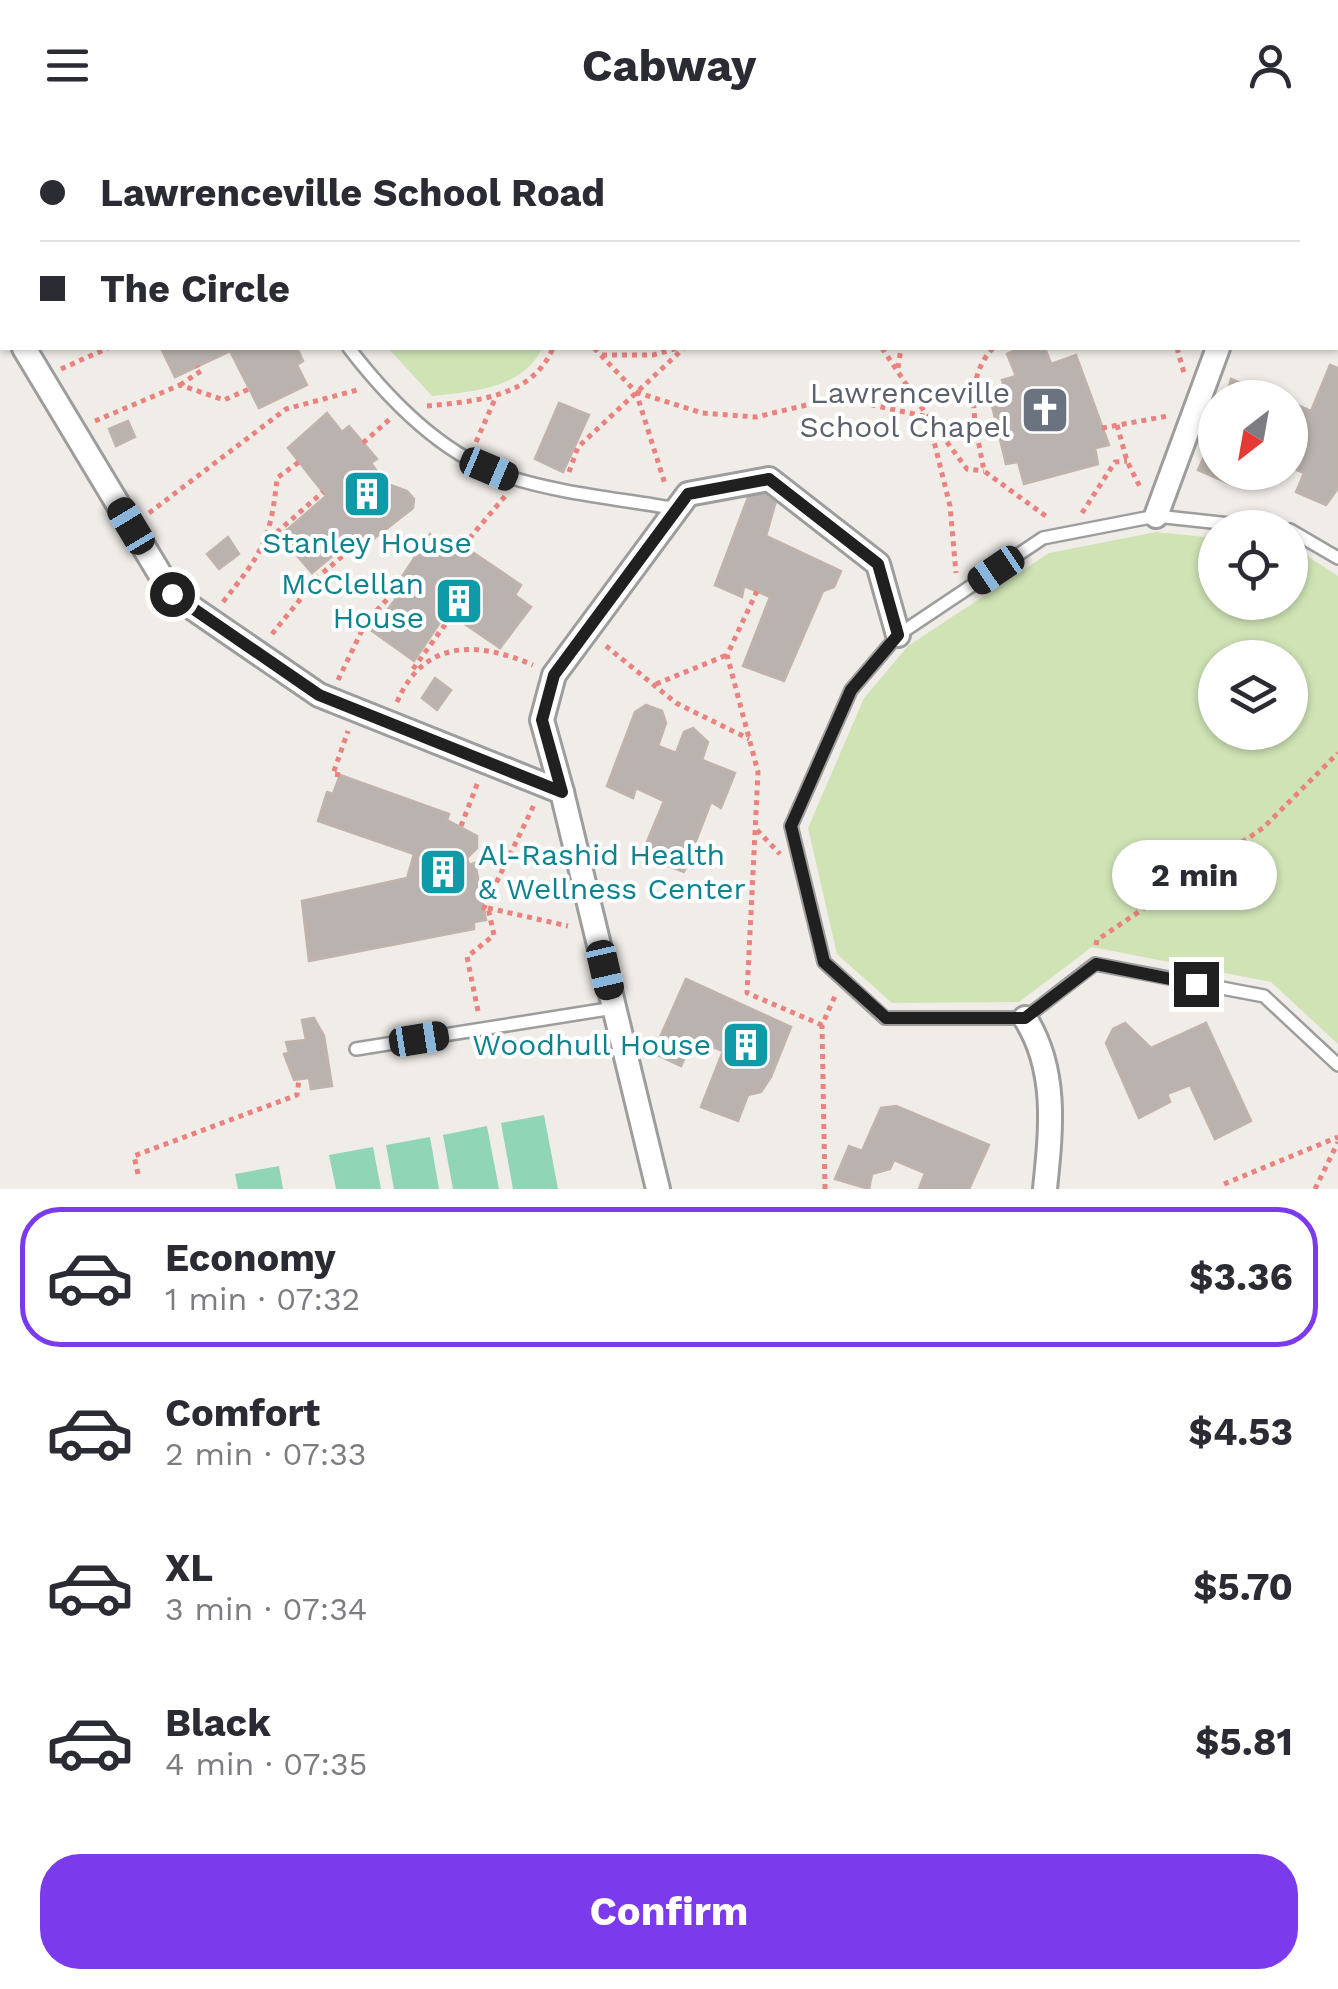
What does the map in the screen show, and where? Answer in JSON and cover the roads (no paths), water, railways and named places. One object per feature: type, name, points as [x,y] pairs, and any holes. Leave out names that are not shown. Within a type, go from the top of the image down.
[{"type":"street","points":[[25,350],[172,594],[329,699],[553,788]]},
{"type":"street","points":[[1156,516],[1217,350]]},
{"type":"street","points":[[658,1189],[596,932],[553,788],[542,720],[554,675],[688,494],[769,479],[878,564],[898,635]]},
{"type":"street","points":[[1025,1018],[1040,1041],[1052,1113],[1045,1189]]},
{"type":"lane","points":[[351,350],[402,408],[468,460],[510,478],[677,509]]},
{"type":"lane","points":[[1198,521],[1156,516],[1043,538],[898,635],[851,690],[791,826],[824,962],[886,1018],[1025,1018],[1096,964],[1264,996],[1338,1066]]},
{"type":"lane","points":[[1308,540],[1338,558]]},
{"type":"lane","points":[[356,1049],[614,1008]]},
{"type":"place","name":"Lawrenceville School Chapel","points":[[1045,410]]},
{"type":"place","name":"Stanley House","points":[[367,494]]},
{"type":"place","name":"McClellan House","points":[[459,601]]},
{"type":"place","name":"Al-Rashid Health & Wellness Center","points":[[443,872]]},
{"type":"place","name":"Woodhull House","points":[[746,1045]]}]
